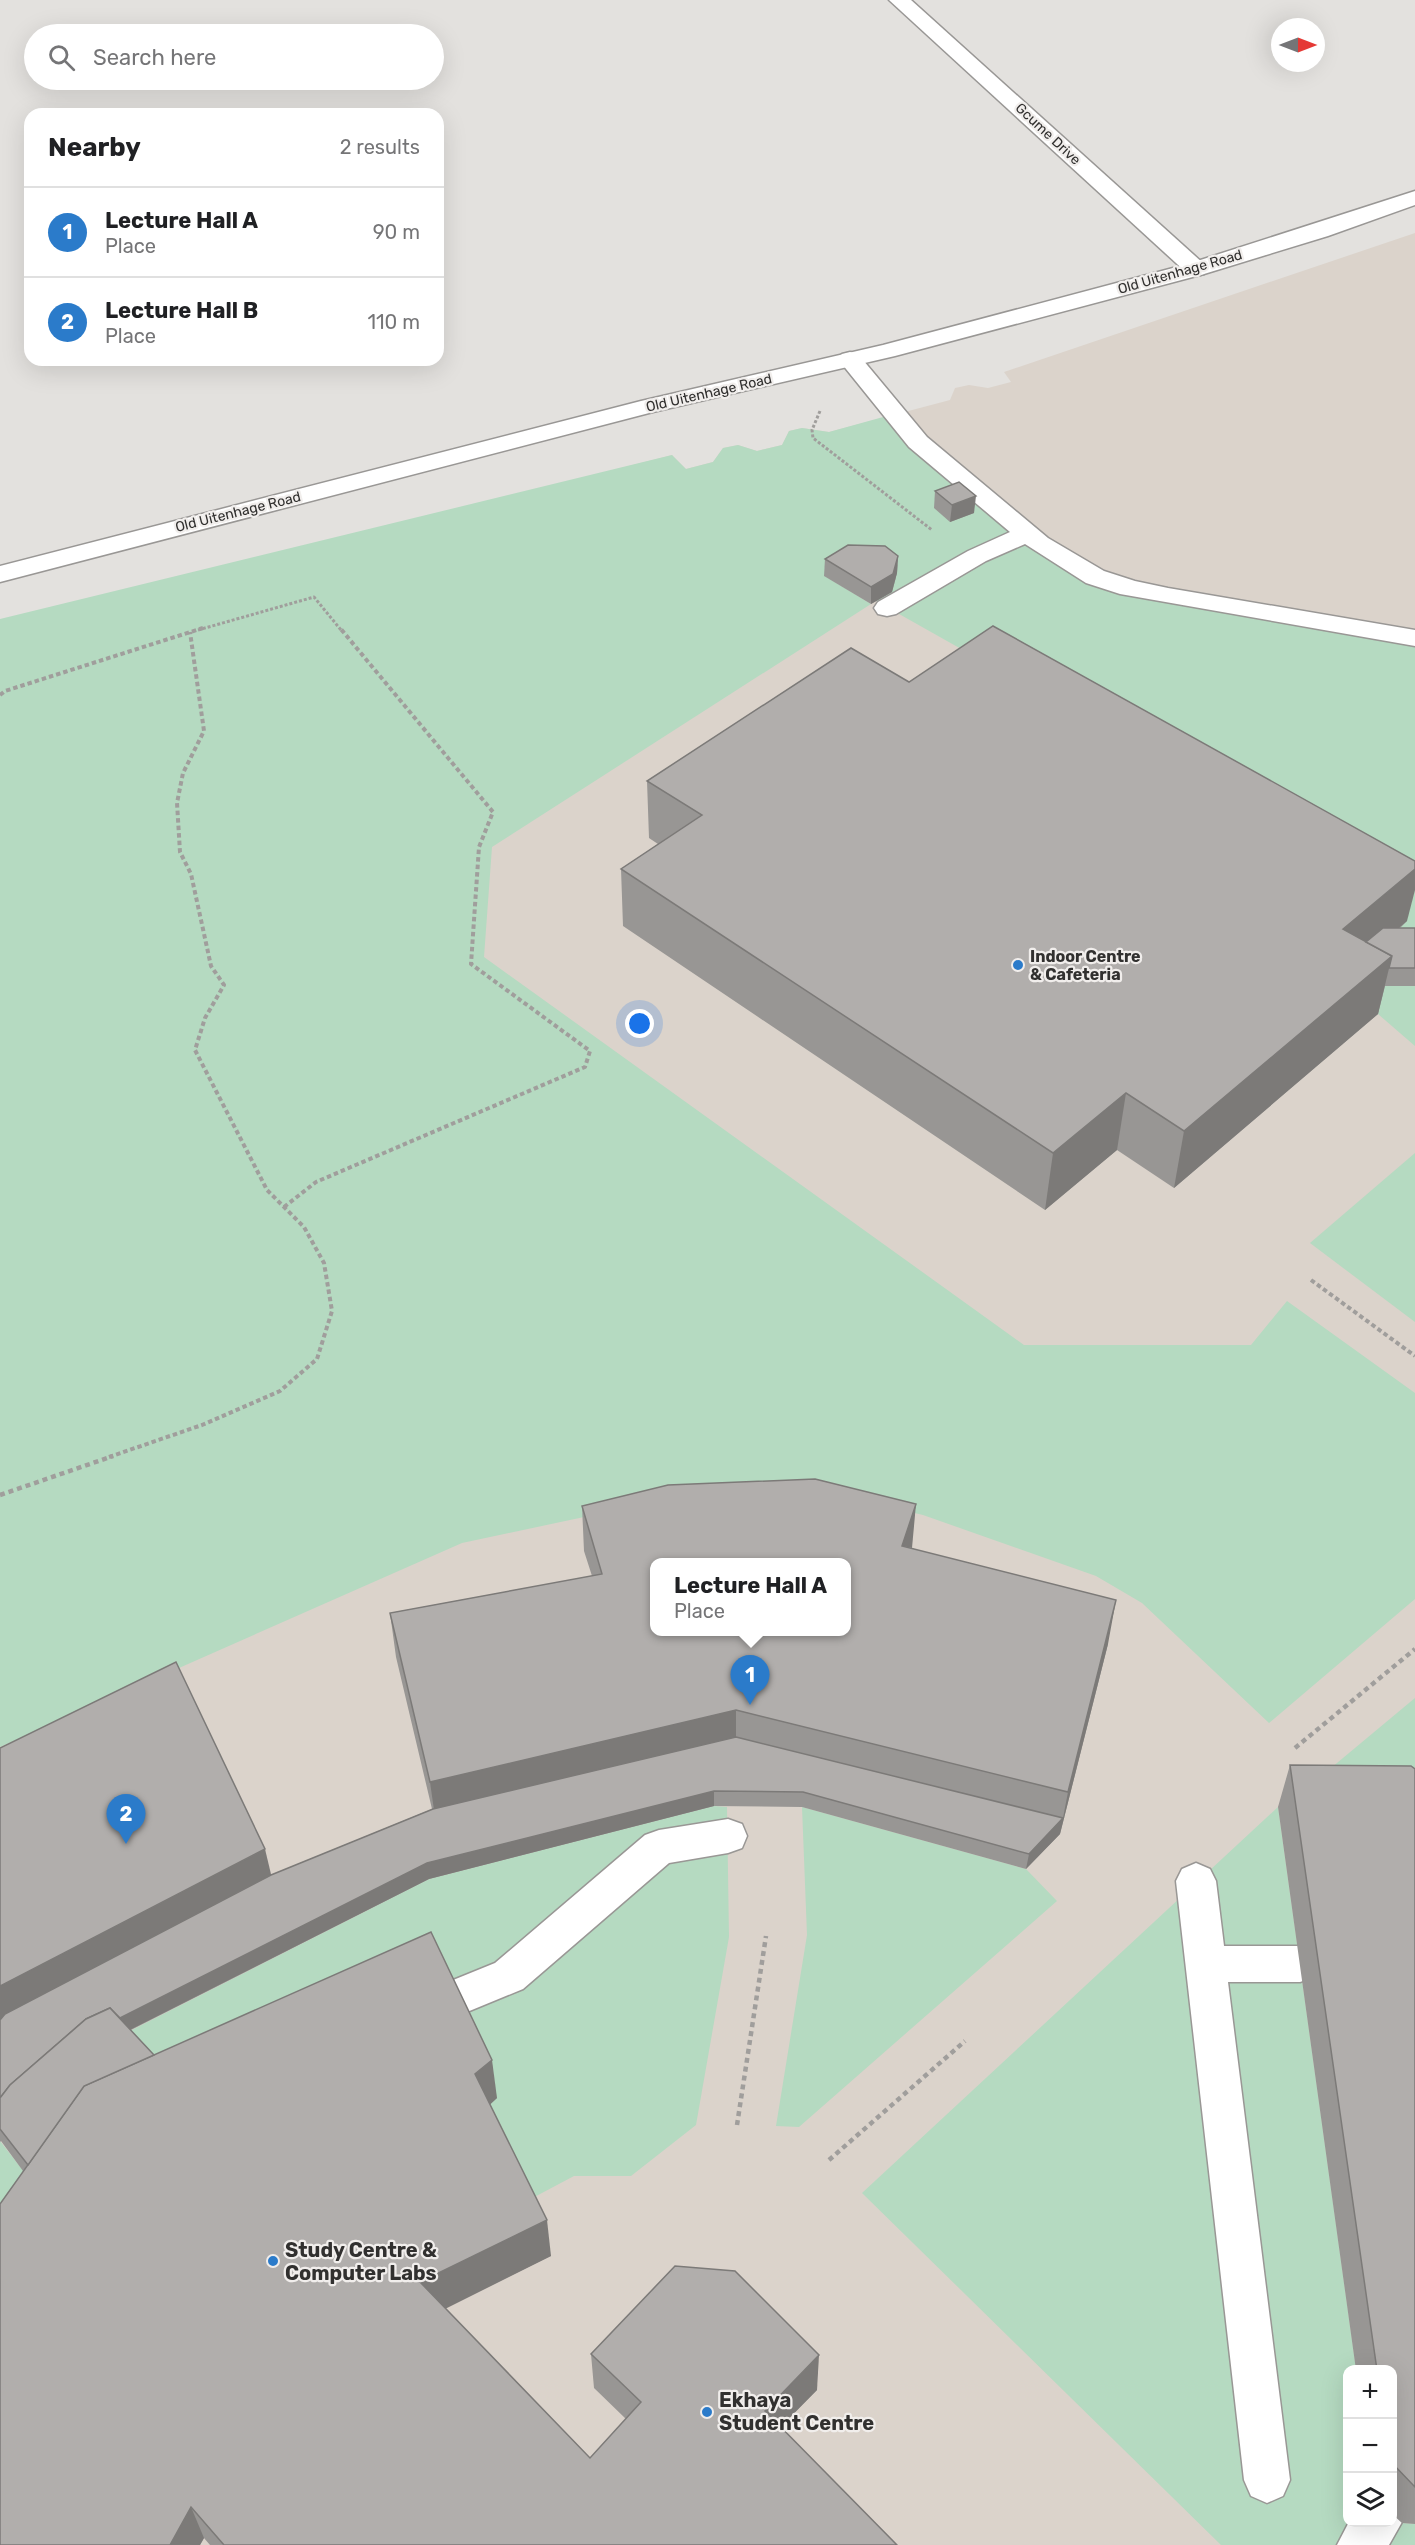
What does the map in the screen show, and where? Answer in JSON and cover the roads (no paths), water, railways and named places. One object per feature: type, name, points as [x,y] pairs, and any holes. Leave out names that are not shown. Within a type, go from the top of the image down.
[{"type":"street","name":"Gcume Drive","points":[[899,0],[1196,269]]},
{"type":"street","name":"Old Uitenhage Road","points":[[0,574],[650,406],[850,359],[1196,269],[1415,198]]},
{"type":"street","points":[[850,359],[918,442],[1027,534],[1068,563],[1095,577],[1129,588],[1415,638]]},
{"type":"street","points":[[887,608],[977,556],[1027,534]]},
{"type":"street","points":[[450,2000],[509,1976],[659,1847],[728,1836]]},
{"type":"street","points":[[1196,1881],[1267,2480]]},
{"type":"street","points":[[1207,1964],[1300,1964]]},
{"type":"street","points":[[1360,2545],[1376,2527]]},
{"type":"place","name":"Indoor Centre & Cafeteria","points":[[1018,965]]},
{"type":"place","name":"Lecture Hall A","points":[[750,1705]]},
{"type":"place","name":"Lecture Hall B","points":[[126,1844]]},
{"type":"place","name":"Study Centre & Computer Labs","points":[[273,2261]]},
{"type":"place","name":"Ekhaya Student Centre","points":[[707,2412]]}]
